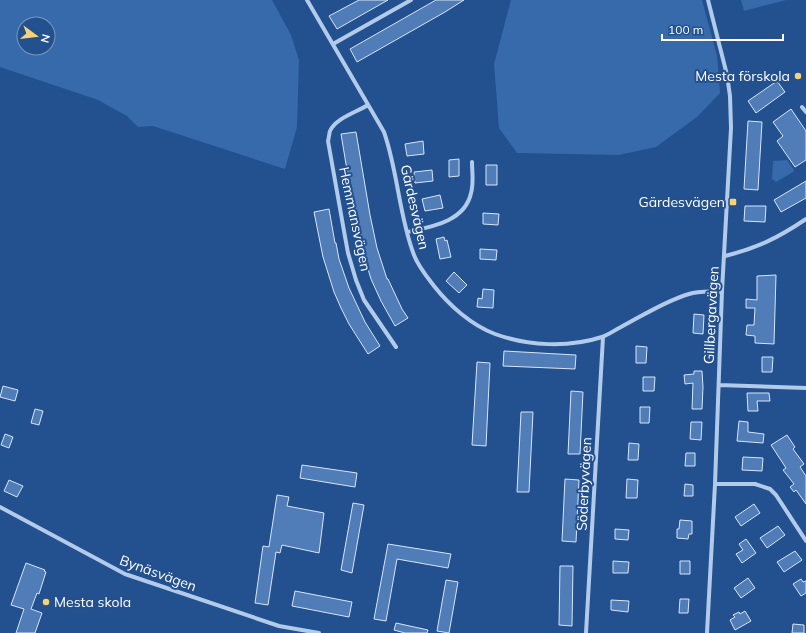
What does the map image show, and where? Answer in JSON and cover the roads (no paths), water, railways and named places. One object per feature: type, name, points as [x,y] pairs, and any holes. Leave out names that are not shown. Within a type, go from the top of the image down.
[{"type":"street","name":"Gärdesvägen","points":[[307,0],[384,132],[391,151],[406,232],[415,257],[429,280],[445,300],[466,318],[494,333],[528,342],[548,344],[580,342],[603,337],[679,297],[690,294],[722,291]]},
{"type":"street","points":[[333,44],[411,0]]},
{"type":"street","name":"Gillbergavägen","points":[[707,633],[715,484],[722,291],[731,128],[730,96],[724,58],[708,0]]},
{"type":"street","name":"Hemmansvägen","points":[[368,106],[334,125],[330,132],[328,141],[348,253],[356,280],[364,300],[396,347]]},
{"type":"street","points":[[802,107],[806,112]]},
{"type":"street","points":[[406,232],[434,226],[448,221],[458,214],[466,205],[471,195],[473,185],[472,162]]},
{"type":"street","points":[[724,256],[748,250],[763,244],[806,220]]},
{"type":"street","name":"Söderbyvägen","points":[[586,633],[603,337]]},
{"type":"street","points":[[719,385],[806,388]]},
{"type":"street","points":[[715,484],[755,484],[770,489],[776,495],[806,541]]},
{"type":"street","name":"Bynäsvägen","points":[[0,507],[125,574],[279,626],[318,633]]},
{"type":"place","name":"Mesta förskola","points":[[798,76]]},
{"type":"place","name":"Gärdesvägen","points":[[733,202]]},
{"type":"place","name":"Mesta skola","points":[[46,602]]}]
